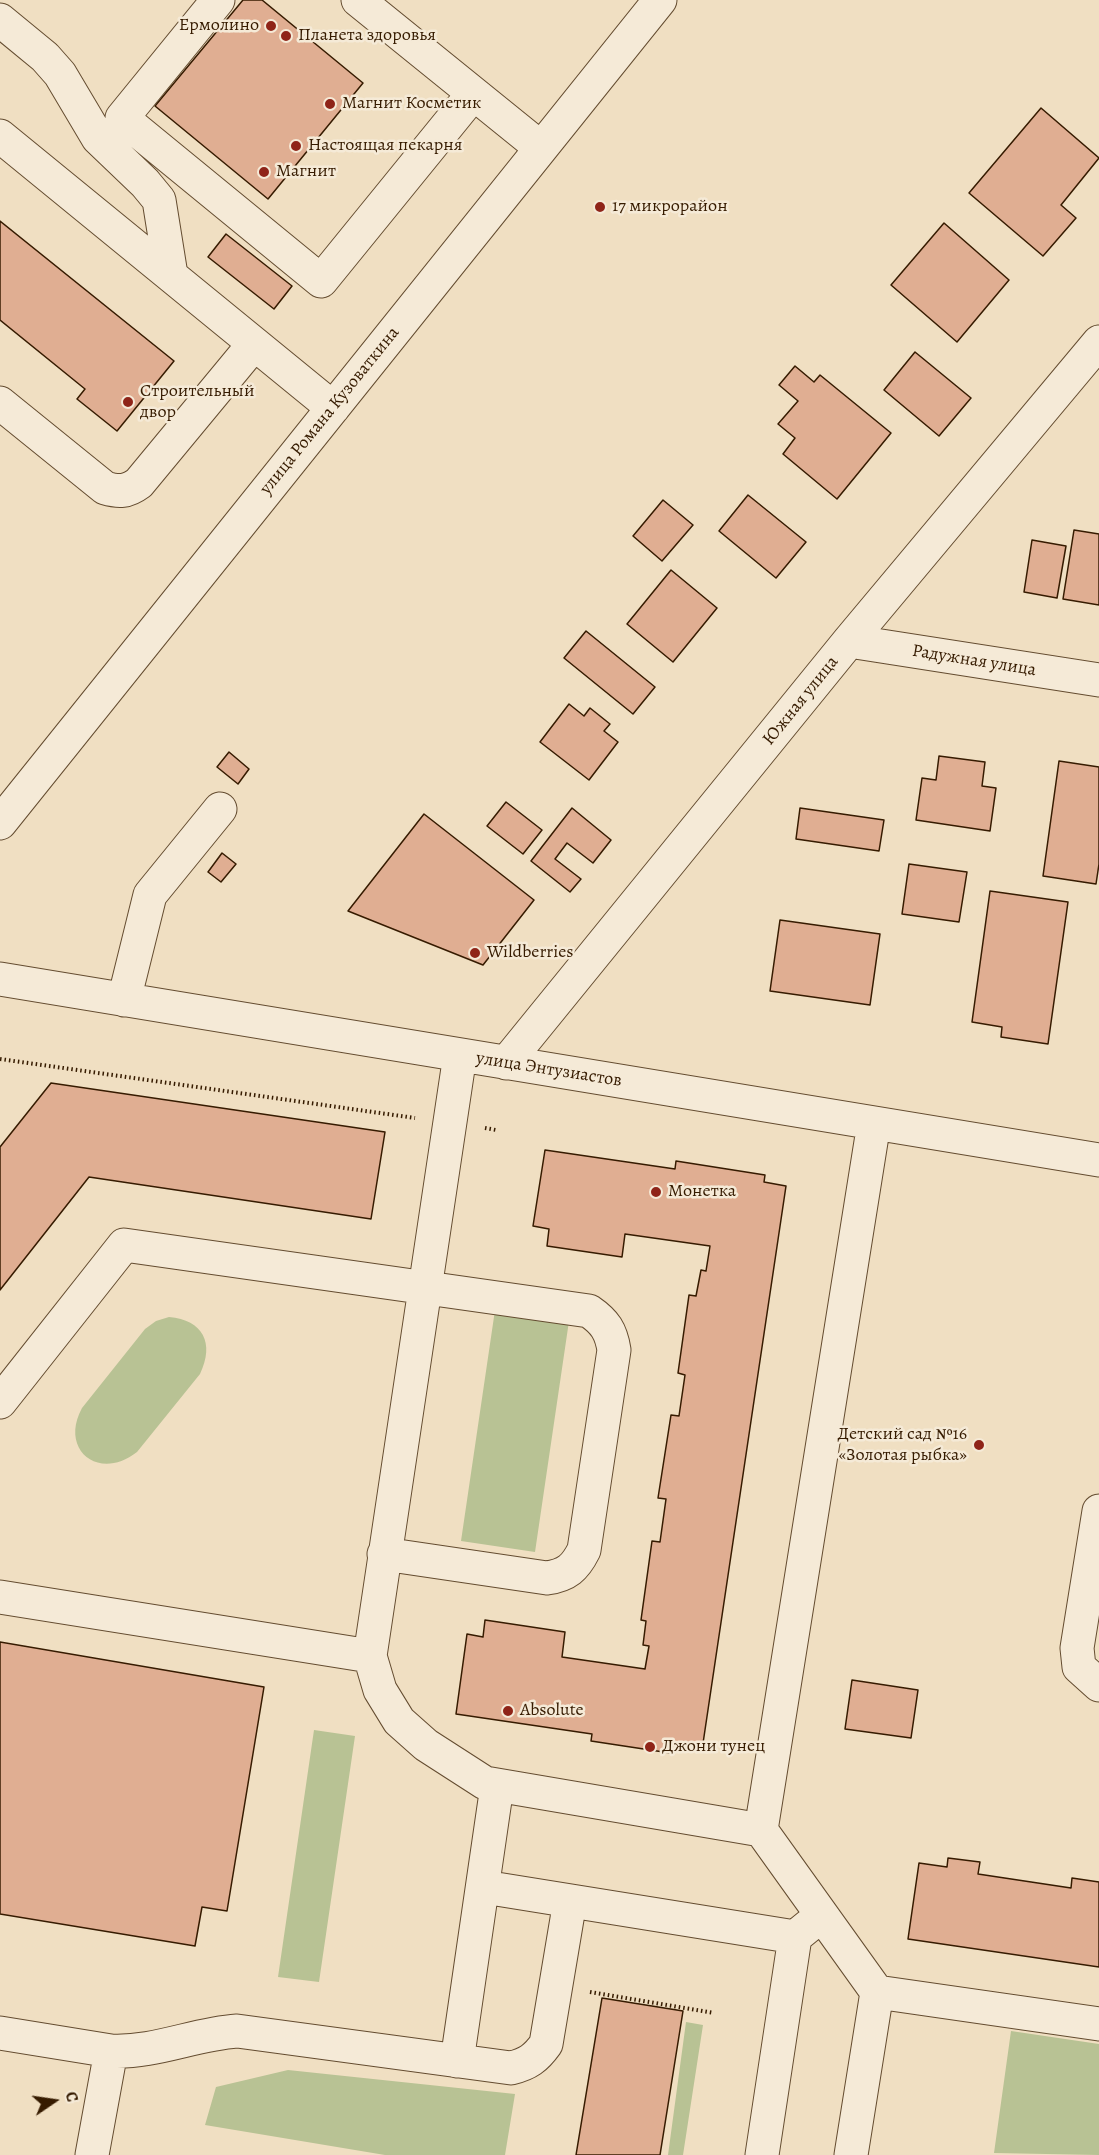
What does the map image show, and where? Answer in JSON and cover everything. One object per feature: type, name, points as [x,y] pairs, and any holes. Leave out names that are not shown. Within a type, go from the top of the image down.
[{"type":"street","points":[[218,0],[122,118],[321,281],[474,94]]},
{"type":"street","points":[[358,0],[541,148]]},
{"type":"street","name":"улица Романа Кузоваткина","points":[[0,823],[660,0]]},
{"type":"street","points":[[0,20],[45,57],[60,74],[98,138],[146,183],[159,200],[171,275]]},
{"type":"street","points":[[0,136],[333,408]]},
{"type":"street","name":"Южная улица","points":[[506,1063],[849,641],[1099,342]]},
{"type":"street","points":[[0,403],[105,488],[118,492],[130,489],[139,483],[254,345]]},
{"type":"street","name":"Радужная улица","points":[[849,641],[1099,680]]},
{"type":"street","points":[[124,999],[150,895],[220,809]]},
{"type":"street","name":"улица Энтузиастов","points":[[0,979],[1099,1160]]},
{"type":"street","points":[[460,1055],[370,1656],[380,1689],[399,1721],[426,1745],[471,1776],[497,1786],[761,1830]]},
{"type":"street","points":[[852,2155],[876,1992],[761,1830],[874,1123]]},
{"type":"street","points":[[0,1402],[124,1245],[589,1311],[603,1320],[611,1335],[614,1350],[584,1550],[576,1565],[562,1575],[547,1578],[384,1554]]},
{"type":"street","points":[[1099,1511],[1077,1648],[1079,1667],[1099,1685]]},
{"type":"street","points":[[0,1597],[370,1656]]},
{"type":"street","points":[[457,2061],[497,1786]]},
{"type":"street","points":[[484,1887],[795,1937]]},
{"type":"street","points":[[0,2033],[111,2051],[152,2050],[211,2033],[237,2031],[511,2068],[524,2065],[537,2057],[546,2044],[570,1901]]},
{"type":"street","points":[[762,2155],[795,1937],[822,1916]]},
{"type":"street","points":[[876,1992],[1099,2024]]},
{"type":"street","points":[[92,2155],[111,2051]]},
{"type":"path","points":[[0,1059],[496,1130]]},
{"type":"path","points":[[584,1991],[714,2013]]},
{"type":"green space","points":[[495,1310],[569,1321],[535,1552],[461,1541]]},
{"type":"green space","points":[[169,1317],[190,1323],[203,1335],[206,1352],[200,1374],[137,1452],[123,1460],[109,1464],[87,1457],[79,1448],[76,1437],[76,1423],[82,1408],[145,1329],[156,1321]]},
{"type":"green space","points":[[314,1730],[355,1736],[319,1982],[278,1977]]},
{"type":"green space","points":[[686,2022],[703,2025],[683,2155],[668,2155]]},
{"type":"green space","points":[[1011,2031],[1099,2044],[1099,2155],[994,2153]]},
{"type":"green space","points":[[288,2070],[515,2094],[505,2155],[385,2155],[205,2125],[216,2087]]},
{"type":"building","points":[[243,0],[262,0],[363,83],[268,199],[155,106]]},
{"type":"building","points":[[1041,108],[1099,158],[1061,205],[1076,218],[1043,256],[969,193]]},
{"type":"building","points":[[0,221],[174,361],[117,431],[77,399],[85,389],[0,320]]},
{"type":"building","points":[[944,223],[1009,280],[957,342],[891,285]]},
{"type":"building","points":[[226,234],[292,286],[274,309],[208,257]]},
{"type":"building","points":[[915,352],[971,398],[939,436],[884,390]]},
{"type":"building","points":[[795,366],[814,382],[820,375],[891,433],[837,499],[783,454],[795,438],[778,424],[798,401],[779,385]]},
{"type":"building","points":[[748,495],[806,542],[776,578],[719,531]]},
{"type":"building","points":[[663,500],[693,525],[662,561],[633,536]]},
{"type":"building","points":[[1074,530],[1099,534],[1099,605],[1063,599]]},
{"type":"building","points":[[1032,540],[1066,546],[1057,598],[1024,592]]},
{"type":"building","points":[[671,570],[717,608],[673,662],[627,624]]},
{"type":"building","points":[[586,631],[655,687],[633,714],[564,658]]},
{"type":"building","points":[[569,704],[584,716],[590,708],[610,724],[604,731],[618,742],[589,780],[540,742]]},
{"type":"building","points":[[229,752],[249,769],[238,784],[217,767]]},
{"type":"building","points":[[939,756],[985,762],[982,786],[996,788],[990,831],[916,820],[922,778],[936,780]]},
{"type":"building","points":[[1059,761],[1099,767],[1099,864],[1096,884],[1043,876]]},
{"type":"building","points":[[506,802],[542,830],[523,854],[487,826]]},
{"type":"building","points":[[572,808],[611,840],[593,863],[567,843],[555,859],[581,879],[570,892],[531,861]]},
{"type":"building","points":[[800,808],[884,820],[879,851],[796,839]]},
{"type":"building","points":[[424,814],[534,900],[483,965],[348,911]]},
{"type":"building","points":[[222,853],[236,864],[221,882],[208,872]]},
{"type":"building","points":[[909,864],[967,872],[959,922],[902,914]]},
{"type":"building","points":[[990,891],[1068,902],[1048,1044],[1001,1037],[1002,1027],[972,1022]]},
{"type":"building","points":[[780,920],[880,934],[870,1005],[770,991]]},
{"type":"building","points":[[51,1083],[385,1132],[371,1219],[89,1177],[0,1290],[0,1147]]},
{"type":"building","points":[[545,1150],[675,1169],[676,1161],[765,1175],[764,1182],[786,1186],[702,1750],[671,1745],[670,1753],[591,1741],[592,1734],[456,1714],[467,1634],[483,1637],[485,1620],[565,1632],[562,1657],[645,1669],[649,1646],[643,1645],[646,1621],[641,1620],[652,1541],[660,1542],[666,1499],[658,1498],[671,1415],[679,1416],[685,1375],[678,1373],[689,1295],[696,1296],[701,1270],[706,1271],[710,1246],[625,1234],[622,1257],[547,1246],[549,1229],[533,1226]]},
{"type":"building","points":[[0,1642],[264,1687],[227,1911],[202,1907],[195,1946],[0,1914]]},
{"type":"building","points":[[852,1680],[918,1690],[911,1738],[845,1729]]},
{"type":"building","points":[[948,1858],[980,1862],[978,1874],[1071,1888],[1072,1878],[1099,1882],[1099,1967],[908,1939],[919,1863],[947,1867]]},
{"type":"building","points":[[602,1998],[683,2011],[660,2155],[576,2155]]},
{"type":"place","name":"Ермолино","points":[[271,26]]},
{"type":"place","name":"Планета здоровья","points":[[286,36]]},
{"type":"place","name":"Магнит Косметик","points":[[330,104]]},
{"type":"place","name":"Настоящая пекарня","points":[[296,146]]},
{"type":"place","name":"Магнит","points":[[264,172]]},
{"type":"place","name":"17 микрорайон","points":[[600,207]]},
{"type":"place","name":"Строительный двор","points":[[128,402]]},
{"type":"place","name":"Wildberries","points":[[475,953]]},
{"type":"place","name":"Монетка","points":[[656,1192]]},
{"type":"place","name":"Детский сад №16 «Золотая рыбка»","points":[[979,1445]]},
{"type":"place","name":"Absolute","points":[[508,1711]]},
{"type":"place","name":"Джони тунец","points":[[650,1747]]}]
